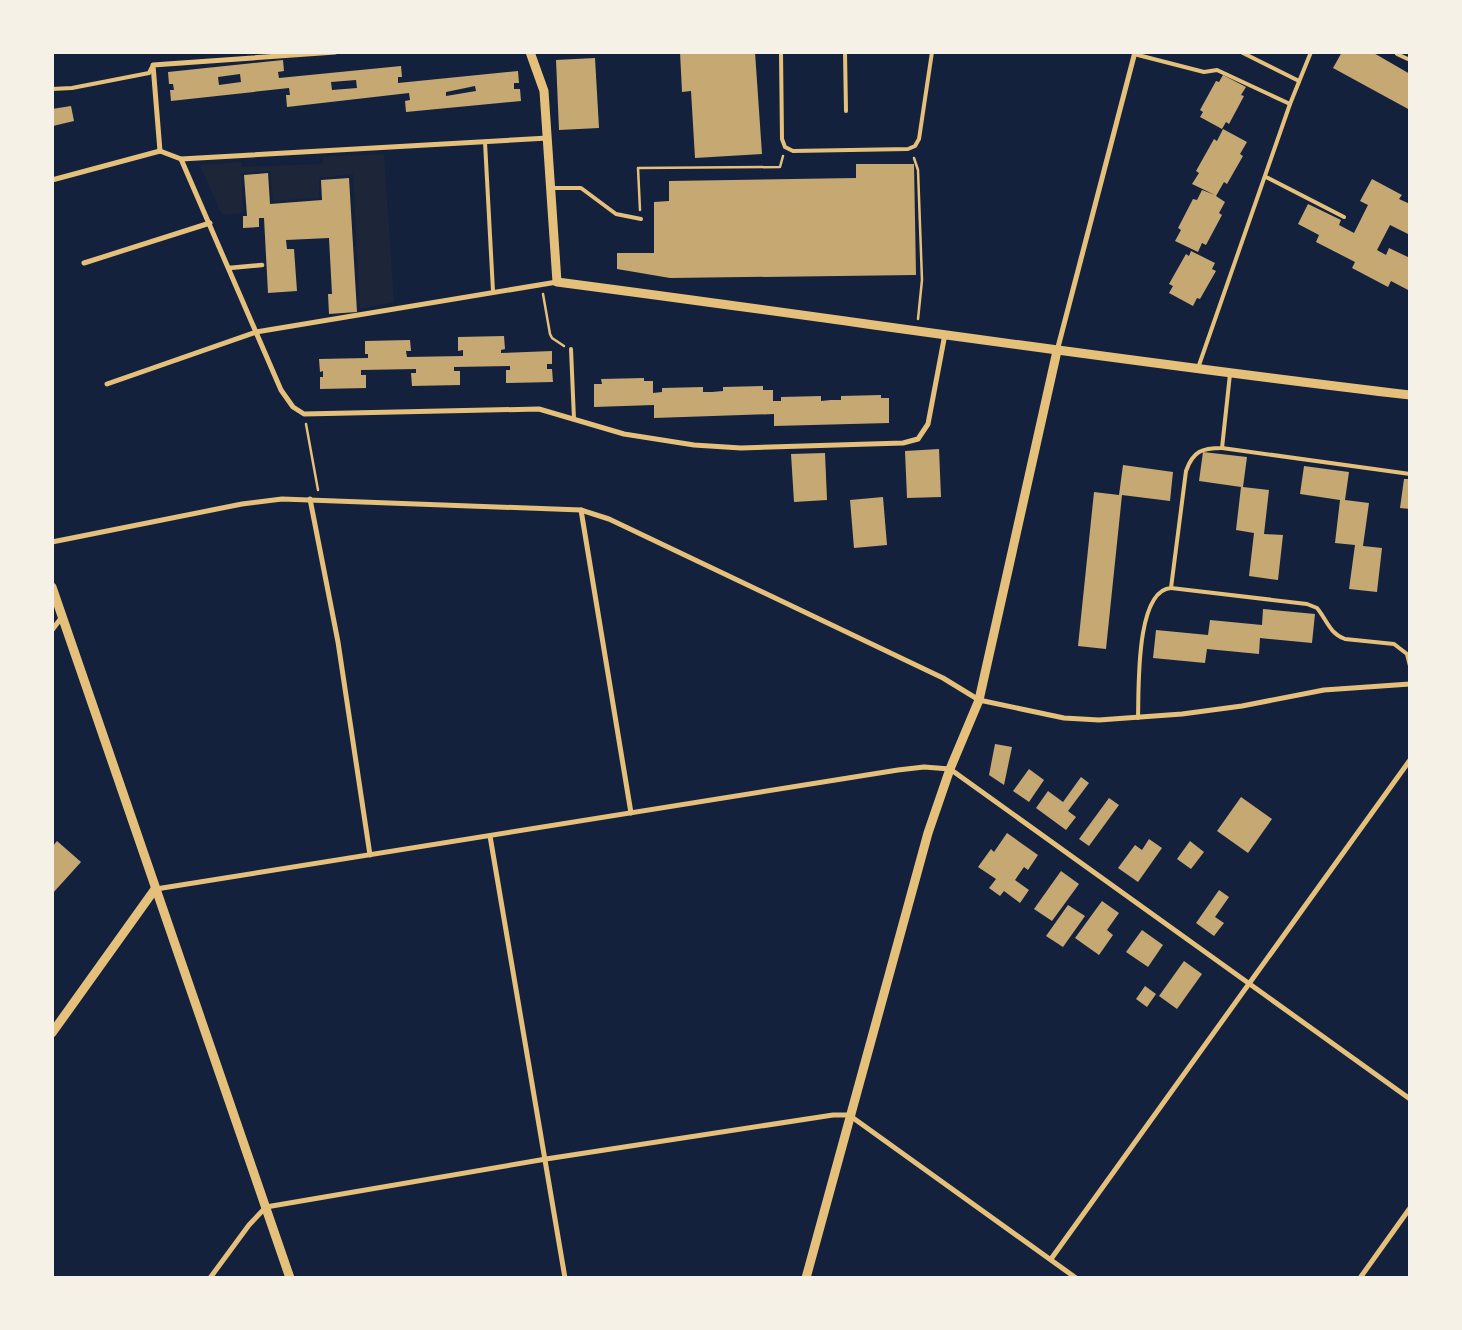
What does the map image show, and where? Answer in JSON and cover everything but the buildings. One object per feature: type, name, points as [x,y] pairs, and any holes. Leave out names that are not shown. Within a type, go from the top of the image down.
[{"type":"street","points":[[160,150],[153,65],[336,52]]},
{"type":"street","points":[[530,52],[542,82],[548,138],[557,282]]},
{"type":"street","points":[[806,1278],[928,833],[950,768],[979,700],[1057,351],[1134,53]]},
{"type":"street","points":[[52,180],[160,150],[181,159],[548,138]]},
{"type":"street","points":[[181,159],[288,401],[298,412],[304,414],[525,408],[552,412],[624,434],[694,445],[741,448],[911,442],[924,433],[928,424],[946,333]]},
{"type":"street","points":[[84,263],[210,223]]},
{"type":"street","points":[[230,268],[262,265]]},
{"type":"street","points":[[107,384],[256,332],[541,283],[557,282],[917,329],[1197,370],[1410,394]]},
{"type":"street","points":[[310,499],[338,642],[370,855]]},
{"type":"street","points":[[52,542],[242,504],[310,499],[581,510],[609,519],[943,678],[979,700],[1024,712],[1064,718],[1138,718],[1242,706],[1324,690],[1410,684]]},
{"type":"street","points":[[581,510],[631,813]]},
{"type":"street","points":[[52,586],[290,1278]]},
{"type":"street","points":[[52,630],[62,617]]},
{"type":"street","points":[[1051,1259],[1410,760]]},
{"type":"street","points":[[52,1033],[155,889],[898,770],[924,767],[950,768],[1249,985],[1410,1099]]},
{"type":"street","points":[[490,836],[565,1278]]},
{"type":"street","points":[[210,1278],[249,1225],[266,1207],[546,1159],[818,1116],[850,1115],[1076,1278]]},
{"type":"street","points":[[1360,1278],[1410,1208]]},
{"type":"lane","points":[[781,52],[782,139],[785,147],[793,150],[911,148],[915,146],[919,139],[932,52]]},
{"type":"lane","points":[[845,52],[846,111]]},
{"type":"lane","points":[[1241,52],[1299,81]]},
{"type":"lane","points":[[1197,370],[1290,104],[1311,52]]},
{"type":"lane","points":[[1134,53],[1204,72],[1216,70],[1290,104]]},
{"type":"lane","points":[[1397,53],[1410,60]]},
{"type":"lane","points":[[52,89],[72,88],[149,74],[153,65]]},
{"type":"lane","points":[[485,142],[493,291]]},
{"type":"lane","points":[[1266,177],[1344,217]]},
{"type":"lane","points":[[551,188],[580,188],[616,214],[641,219]]},
{"type":"lane","points":[[571,350],[574,419]]},
{"type":"lane","points":[[1222,448],[1230,374]]},
{"type":"lane","points":[[1171,588],[1186,471],[1193,455],[1204,448],[1222,448],[1410,474]]},
{"type":"lane","points":[[1138,718],[1143,630],[1155,596],[1159,591],[1171,588],[1307,604],[1318,608],[1331,632],[1338,637],[1345,640],[1394,644],[1407,654],[1410,666]]},
{"type":"path","points":[[641,219],[638,168],[780,167],[785,147]]},
{"type":"path","points":[[911,148],[918,170],[922,280],[917,329]]},
{"type":"path","points":[[541,283],[550,334],[556,342],[571,350]]},
{"type":"path","points":[[304,414],[319,499]]},
{"type":"shaded area","points":[[384,154],[394,302],[360,309],[353,174],[319,178],[319,198],[273,201],[270,171],[241,173],[243,213],[222,215],[200,165],[241,162],[242,167],[323,164],[323,157]]}]
